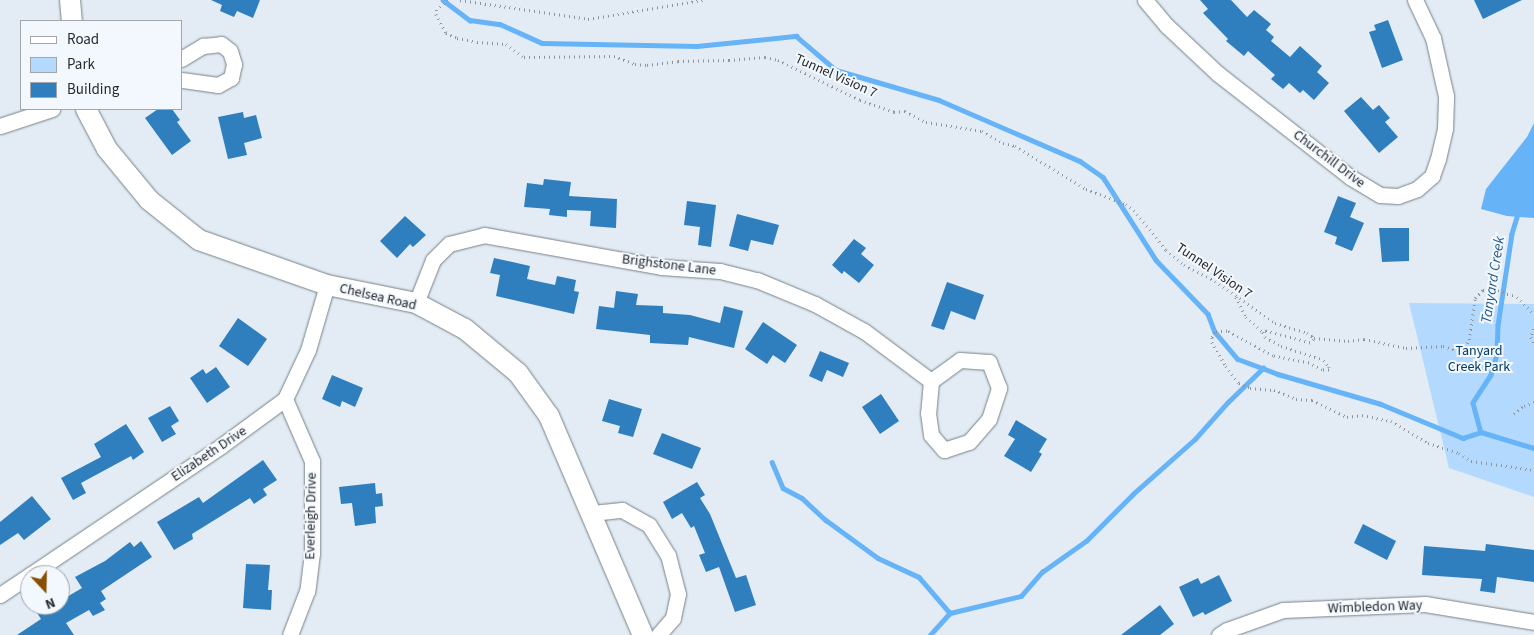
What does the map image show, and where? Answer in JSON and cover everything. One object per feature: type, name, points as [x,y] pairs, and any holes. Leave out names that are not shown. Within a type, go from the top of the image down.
[{"type":"street","points":[[70,0],[72,20]]},
{"type":"street","name":"Churchill Drive","points":[[1145,0],[1167,26],[1217,73],[1350,177],[1380,195],[1398,196],[1417,189],[1432,176],[1445,128],[1446,96],[1433,38],[1414,0]]},
{"type":"street","points":[[182,58],[203,46],[221,44],[230,51],[234,64],[231,78],[218,85],[182,80]]},
{"type":"street","points":[[0,126],[49,110]]},
{"type":"street","name":"Chelsea Road","points":[[87,110],[107,149],[150,200],[199,240],[327,285],[416,304],[465,329],[518,373],[549,416],[643,635]]},
{"type":"street","name":"Brighstone Lane","points":[[416,304],[434,260],[449,244],[484,235],[661,267],[720,271],[757,280],[815,304],[864,331],[931,381]]},
{"type":"street","name":"Elizabeth Drive","points":[[45,565],[244,430],[285,399],[308,350],[327,285]]},
{"type":"street","points":[[960,360],[989,362],[999,388],[989,419],[969,442],[944,450],[931,435],[928,413],[931,381],[960,360]]},
{"type":"street","name":"Everleigh Drive","points":[[285,399],[312,461],[311,563],[307,591],[290,635]]},
{"type":"street","points":[[592,513],[622,510],[649,525],[668,555],[678,594],[673,618],[658,635]]},
{"type":"street","name":"Elizabeth Drive","points":[[0,596],[20,582]]},
{"type":"street","name":"Wimbledon Way","points":[[1218,635],[1283,610],[1424,604],[1534,622]]},
{"type":"path","name":"Tunnel Vision 7","points":[[448,0],[436,14],[446,33],[457,38],[477,42],[506,44],[524,57],[614,56],[635,64],[647,65],[678,61],[765,57],[778,60],[860,100],[894,112],[905,111],[926,122],[982,131],[1003,143],[1015,146],[1086,189],[1126,204],[1134,210],[1166,250],[1184,265],[1215,281],[1275,323],[1314,338]]},
{"type":"path","points":[[460,0],[588,19],[703,0]]},
{"type":"path","points":[[1263,332],[1310,343],[1314,341],[1314,338],[1348,341],[1364,339],[1406,348],[1443,346],[1462,352],[1469,340],[1476,298],[1483,290],[1497,291],[1517,297],[1534,314]]},
{"type":"path","points":[[1236,297],[1246,317],[1263,332],[1265,337],[1281,346],[1324,360],[1329,370],[1273,356],[1227,331],[1215,332],[1212,342],[1238,383],[1250,388],[1274,390],[1296,400],[1312,400],[1346,417],[1362,415],[1391,421],[1428,443],[1459,453],[1471,462],[1534,470]]},
{"type":"path","points":[[1534,329],[1531,337],[1534,343]]},
{"type":"path","points":[[1514,414],[1524,406],[1534,402]]},
{"type":"green space","name":"Tanyard Creek Park","points":[[1409,303],[1534,304],[1534,497],[1449,468]]},
{"type":"water","points":[[1534,123],[1534,218],[1507,216],[1481,209],[1486,189],[1527,137]]},
{"type":"building","points":[[211,0],[260,0],[253,18],[237,11],[234,17],[220,11],[222,5]]},
{"type":"building","points":[[1200,0],[1231,0],[1247,17],[1254,10],[1271,24],[1266,30],[1274,37],[1271,41],[1290,57],[1300,46],[1322,66],[1317,72],[1329,83],[1314,100],[1303,90],[1300,93],[1289,83],[1283,89],[1271,79],[1275,75],[1248,51],[1244,56],[1226,41],[1228,39],[1203,13],[1208,9]]},
{"type":"building","points":[[1474,0],[1522,0],[1483,19]]},
{"type":"building","points":[[1388,20],[1403,60],[1382,68],[1369,32],[1376,30],[1374,25]]},
{"type":"building","points":[[1361,97],[1373,110],[1379,105],[1390,118],[1385,122],[1398,137],[1379,153],[1344,111]]},
{"type":"building","points":[[157,110],[173,110],[180,120],[177,122],[191,141],[172,155],[145,118]]},
{"type":"building","points":[[243,112],[244,118],[256,115],[262,138],[244,143],[247,155],[228,159],[218,117]]},
{"type":"building","points":[[544,179],[571,182],[569,196],[617,199],[616,228],[590,226],[591,211],[567,210],[567,217],[549,215],[550,209],[524,207],[527,183],[543,185]]},
{"type":"building","points":[[1338,196],[1356,203],[1350,217],[1364,223],[1352,251],[1335,244],[1337,237],[1324,232]]},
{"type":"building","points":[[687,201],[716,205],[711,247],[698,245],[700,227],[684,225]]},
{"type":"building","points":[[737,214],[779,225],[773,245],[751,240],[748,251],[729,246]]},
{"type":"building","points":[[405,216],[426,235],[413,247],[410,244],[397,258],[380,241]]},
{"type":"building","points":[[1379,228],[1409,228],[1409,261],[1382,262]]},
{"type":"building","points":[[854,239],[866,248],[861,254],[874,265],[859,283],[844,271],[842,274],[832,265]]},
{"type":"building","points":[[494,258],[530,266],[527,279],[555,285],[557,276],[576,280],[574,291],[579,292],[574,314],[496,296],[500,275],[490,273]]},
{"type":"building","points":[[947,282],[984,295],[975,320],[951,311],[944,330],[931,326]]},
{"type":"building","points":[[616,291],[638,294],[636,305],[663,306],[663,313],[690,315],[720,323],[724,306],[743,311],[734,348],[689,337],[688,345],[650,343],[650,335],[596,329],[599,306],[614,308]]},
{"type":"building","points":[[238,318],[267,339],[248,366],[219,346]]},
{"type":"building","points":[[763,322],[797,345],[785,363],[773,355],[767,364],[745,349]]},
{"type":"building","points":[[820,351],[849,363],[843,377],[827,370],[822,382],[809,376]]},
{"type":"building","points":[[216,367],[230,387],[207,403],[190,378],[203,369],[206,374]]},
{"type":"building","points":[[332,375],[363,388],[355,407],[342,401],[340,407],[322,399]]},
{"type":"building","points":[[881,394],[899,421],[880,434],[862,407]]},
{"type":"building","points":[[609,399],[642,409],[633,437],[618,433],[620,426],[602,421]]},
{"type":"building","points":[[170,406],[179,421],[171,426],[176,434],[162,442],[148,418]]},
{"type":"building","points":[[1016,420],[1047,439],[1039,452],[1042,454],[1031,472],[1004,456],[1015,439],[1008,435]]},
{"type":"building","points":[[126,424],[144,452],[133,460],[131,456],[81,483],[86,493],[73,500],[61,478],[101,457],[94,444]]},
{"type":"building","points":[[662,433],[701,448],[692,469],[653,454]]},
{"type":"building","points":[[263,460],[277,480],[263,489],[267,495],[254,504],[250,498],[192,534],[193,539],[174,550],[157,522],[199,497],[203,503]]},
{"type":"building","points":[[697,482],[705,495],[700,498],[710,514],[736,578],[746,575],[756,605],[735,612],[719,567],[706,572],[699,555],[705,553],[694,526],[691,528],[682,513],[672,519],[663,502]]},
{"type":"building","points":[[375,483],[376,494],[382,493],[383,506],[375,507],[376,523],[355,526],[352,503],[341,504],[339,487]]},
{"type":"building","points":[[32,496],[51,519],[24,540],[18,533],[0,545],[0,522]]},
{"type":"building","points":[[1363,524],[1396,541],[1387,560],[1354,543]]},
{"type":"building","points":[[141,541],[152,557],[101,591],[106,599],[100,603],[105,610],[93,616],[89,610],[66,623],[74,635],[17,635],[41,619],[38,615],[70,615],[70,595],[82,588],[75,577],[105,561],[130,542],[134,547]]},
{"type":"building","points":[[1486,544],[1534,550],[1534,582],[1497,577],[1495,593],[1480,591],[1482,579],[1422,575],[1424,546],[1485,551]]},
{"type":"building","points":[[246,564],[270,565],[268,590],[272,590],[271,610],[243,608]]},
{"type":"building","points":[[1219,575],[1232,601],[1205,615],[1203,612],[1193,617],[1179,587],[1198,578],[1201,584]]},
{"type":"building","points":[[1160,605],[1174,624],[1160,635],[1121,635]]},
{"type":"waterway","points":[[443,0],[470,20],[500,24],[542,43],[697,46],[796,36],[836,70],[939,100],[1080,161],[1103,177],[1156,260],[1208,314],[1215,332],[1238,359],[1278,374],[1381,404],[1463,438],[1481,432]]},
{"type":"waterway","name":"Tanyard Creek","points":[[1518,214],[1512,234],[1498,325],[1497,354],[1491,375],[1473,403],[1481,432],[1534,448]]},
{"type":"waterway","points":[[930,635],[950,613],[1021,596],[1042,572],[1086,541],[1133,494],[1195,439],[1228,402],[1263,368]]},
{"type":"waterway","points":[[772,462],[783,488],[802,498],[826,520],[878,558],[919,577],[950,613]]}]
